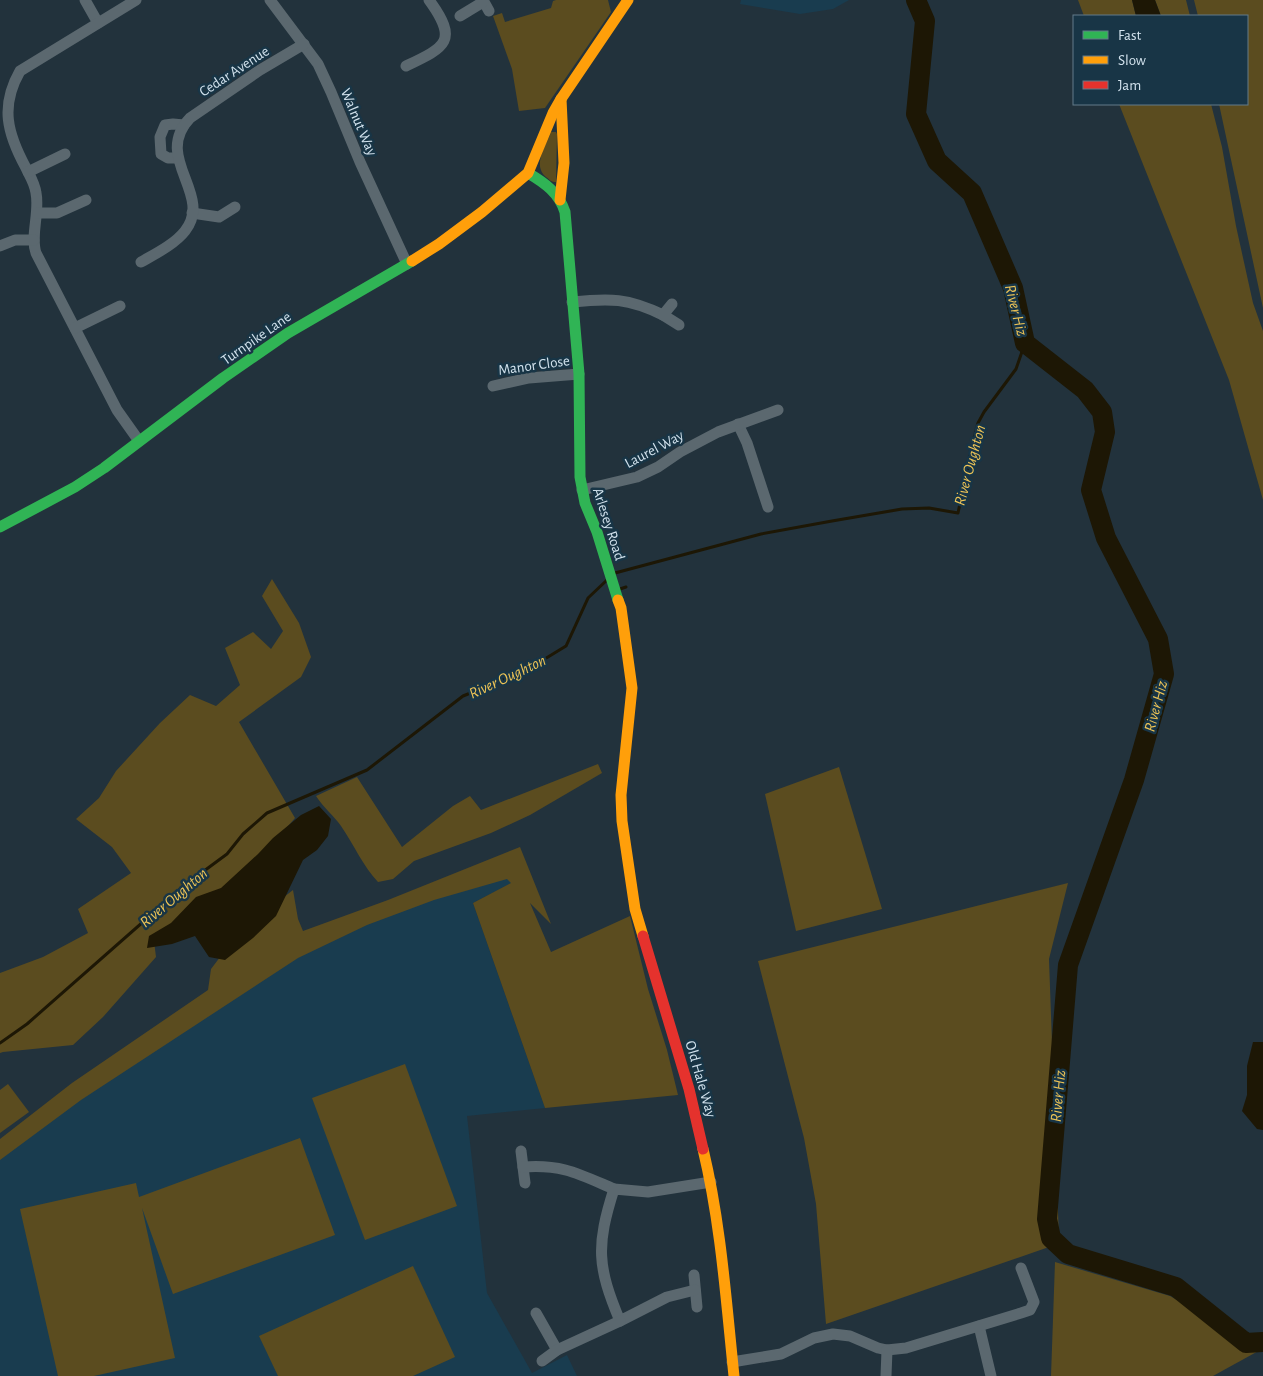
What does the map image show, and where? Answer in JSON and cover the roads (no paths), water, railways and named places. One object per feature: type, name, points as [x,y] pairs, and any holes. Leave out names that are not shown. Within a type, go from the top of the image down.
[{"type":"street","points":[[85,0],[98,23]]},
{"type":"street","points":[[136,0],[28,65],[12,80],[7,88],[2,108],[5,131],[36,190],[38,213],[34,240],[36,253],[117,410],[139,441]]},
{"type":"street","name":"Walnut Way","points":[[270,0],[318,64],[356,154],[407,264]]},
{"type":"street","points":[[406,66],[436,52],[444,42],[446,27],[440,14],[429,0]]},
{"type":"street","points":[[560,200],[547,186],[528,172],[561,99],[628,0]]},
{"type":"street","points":[[460,16],[485,4]]},
{"type":"street","name":"Cedar Avenue","points":[[178,158],[168,158],[161,154],[160,137],[165,125],[184,125],[196,114],[260,70],[304,44]]},
{"type":"street","name":"Arlesey Road","points":[[561,99],[563,187],[560,200],[565,219],[579,374],[579,464],[582,490],[585,504],[597,532],[621,608],[631,672],[632,688],[621,795]]},
{"type":"street","points":[[140,262],[154,255],[180,236],[190,223],[192,197],[178,158],[176,143],[179,132],[184,125]]},
{"type":"street","points":[[28,172],[65,154]]},
{"type":"street","name":"Turnpike Lane","points":[[0,527],[75,487],[104,468],[288,333],[439,244],[482,212],[520,181],[528,172]]},
{"type":"street","points":[[38,213],[57,213],[86,200]]},
{"type":"street","points":[[192,213],[219,217],[235,208]]},
{"type":"street","points":[[0,246],[15,240],[34,240]]},
{"type":"street","points":[[572,302],[618,299],[640,304],[679,325]]},
{"type":"street","points":[[663,315],[672,304]]},
{"type":"street","points":[[75,328],[120,306]]},
{"type":"street","name":"Manor Close","points":[[493,386],[529,378],[579,374]]},
{"type":"street","name":"Laurel Way","points":[[582,490],[637,477],[718,432],[778,410]]},
{"type":"street","points":[[738,424],[768,507]]},
{"type":"street","name":"Old Hale Way","points":[[621,795],[622,821],[635,909],[691,1098],[711,1182],[734,1376]]},
{"type":"street","points":[[521,1151],[525,1183]]},
{"type":"street","points":[[523,1167],[560,1168],[614,1188],[648,1192],[711,1182]]},
{"type":"street","points":[[614,1188],[602,1233],[601,1257],[602,1272],[607,1290],[620,1321]]},
{"type":"street","points":[[732,1362],[780,1354],[814,1338],[833,1334],[850,1336],[870,1346],[887,1350],[916,1346],[1030,1310],[1034,1302],[1021,1268]]},
{"type":"street","points":[[694,1275],[697,1307]]},
{"type":"street","points":[[542,1361],[557,1350],[667,1297],[696,1290]]},
{"type":"street","points":[[536,1313],[557,1350]]},
{"type":"street","points":[[979,1326],[991,1376]]},
{"type":"street","points":[[886,1376],[887,1350]]},
{"type":"waterway","name":"River Hiz","points":[[916,0],[925,21],[916,114],[937,161],[972,193],[1013,288],[1025,343],[1085,390],[1102,412],[1105,432],[1091,490],[1106,538],[1158,639],[1164,674],[1134,780],[1068,965],[1047,1219],[1051,1238],[1068,1254],[1176,1287],[1246,1343],[1263,1342]]},
{"type":"waterway","name":"River Oughton","points":[[615,573],[761,534],[832,521],[902,509],[929,508],[958,513],[978,423],[1016,369],[1025,343]]},
{"type":"waterway","name":"River Oughton","points":[[0,1043],[27,1024],[185,885],[227,854],[243,834],[267,813],[367,770],[463,696],[525,671],[566,646],[588,598],[607,580]]},
{"type":"waterway","points":[[620,589],[626,587]]}]
